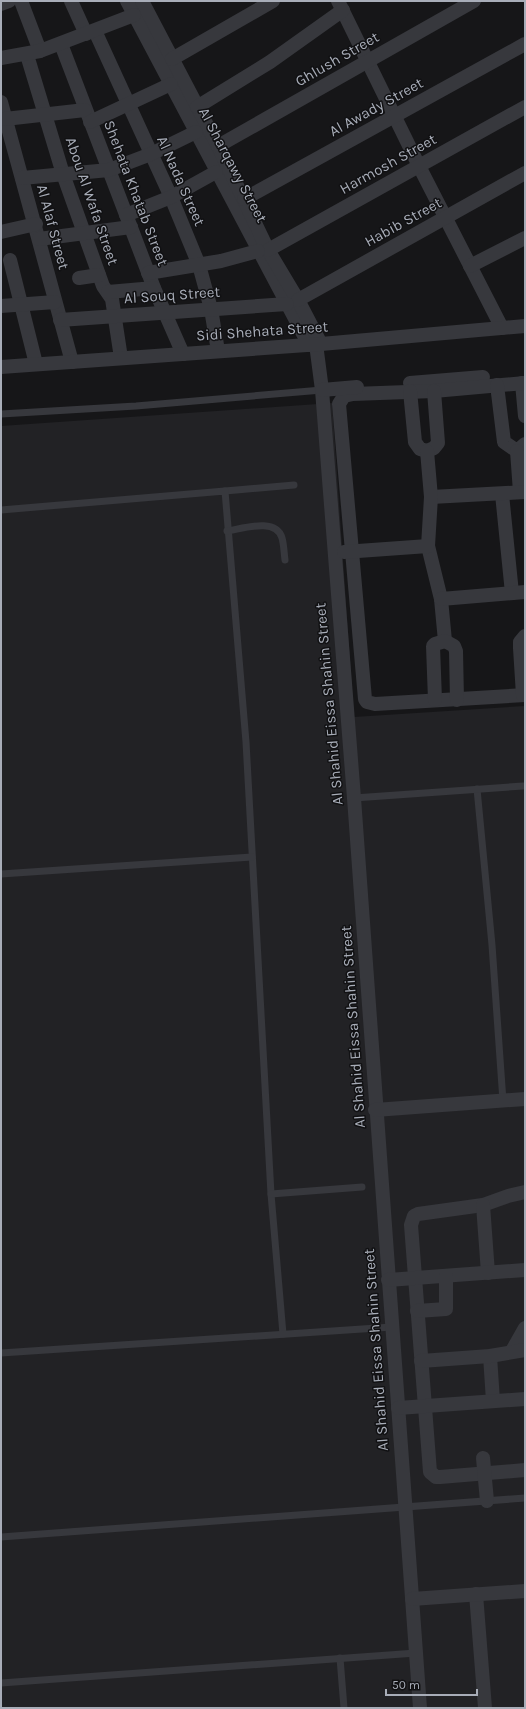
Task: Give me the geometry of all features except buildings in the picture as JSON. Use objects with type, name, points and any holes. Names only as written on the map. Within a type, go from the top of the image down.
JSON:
[{"type":"street","points":[[1,4],[9,1]]},
{"type":"street","name":"Abou Al Wafa Street","points":[[21,1],[46,114],[63,174],[103,286],[112,299],[121,358]]},
{"type":"street","name":"Al Nada Street","points":[[71,1],[90,32],[128,104],[171,197],[199,265],[211,309],[218,351]]},
{"type":"street","name":"Al Sharqawy Street","points":[[127,1],[176,85],[196,132],[216,172],[293,302],[315,344]]},
{"type":"street","name":"Al Sharqawy Street","points":[[142,1],[172,60],[176,85],[197,107],[218,146],[244,199],[263,251]]},
{"type":"street","points":[[172,60],[273,1]]},
{"type":"street","name":"Ghlush Street","points":[[218,146],[474,1]]},
{"type":"street","points":[[197,107],[270,62],[340,3],[419,166],[502,328]]},
{"type":"street","points":[[1,58],[33,53],[134,15]]},
{"type":"street","name":"Shehata Khatab Street","points":[[60,44],[148,273],[183,354]]},
{"type":"street","name":"Al Awady Street","points":[[244,199],[525,44]]},
{"type":"street","points":[[5,119],[46,114],[87,116],[128,104],[176,85]]},
{"type":"street","name":"Al Alaf Street","points":[[1,102],[36,224],[55,302],[72,362]]},
{"type":"street","name":"Harmosh Street","points":[[148,273],[199,265],[263,251],[525,107]]},
{"type":"street","points":[[22,178],[109,170],[151,154],[196,132]]},
{"type":"street","points":[[39,239],[84,233],[128,221],[216,172]]},
{"type":"street","name":"Habib Street","points":[[293,302],[525,173]]},
{"type":"street","points":[[1,232],[36,224]]},
{"type":"street","points":[[470,266],[525,238]]},
{"type":"street","points":[[10,260],[23,304],[36,364]]},
{"type":"street","points":[[79,278],[99,275]]},
{"type":"street","points":[[108,292],[154,288]]},
{"type":"street","points":[[1,306],[55,302]]},
{"type":"street","name":"Al Souq Street","points":[[60,320],[293,302]]},
{"type":"street","name":"Sidi Shehata Street","points":[[1,367],[315,344],[525,326]]},
{"type":"street","name":"Al Shahid Eissa Shahin Street","points":[[315,344],[322,390],[354,798],[375,1110],[420,1708]]},
{"type":"street","points":[[322,390],[524,380]]},
{"type":"street","points":[[524,380],[497,385],[457,384],[434,391],[353,394],[340,399],[339,404],[365,699],[367,702],[375,704],[524,695],[520,642],[525,636]]},
{"type":"street","points":[[524,380],[525,416]]},
{"type":"street","points":[[432,497],[523,492],[521,447],[508,446],[502,437],[497,385]]},
{"type":"street","points":[[410,391],[415,442],[420,449],[427,451],[434,448],[438,443],[434,391]]},
{"type":"street","points":[[427,451],[432,497],[428,546],[441,599],[445,641]]},
{"type":"street","points":[[441,599],[519,593],[502,494]]},
{"type":"street","points":[[334,553],[428,546]]},
{"type":"street","points":[[435,700],[433,646],[445,641],[454,646],[456,651],[457,700]]},
{"type":"street","points":[[375,1110],[525,1099]]},
{"type":"street","points":[[525,1192],[508,1196],[483,1205],[422,1213],[414,1216],[411,1225],[430,1472],[436,1477],[525,1470]]},
{"type":"street","points":[[483,1205],[488,1273]]},
{"type":"street","points":[[388,1280],[525,1270]]},
{"type":"street","points":[[417,1311],[446,1309],[446,1276]]},
{"type":"street","points":[[421,1361],[490,1356],[518,1351],[525,1328]]},
{"type":"street","points":[[490,1356],[493,1401]]},
{"type":"street","points":[[398,1408],[525,1399]]},
{"type":"street","points":[[483,1458],[487,1501]]},
{"type":"street","points":[[412,1599],[525,1591]]},
{"type":"street","points":[[476,1594],[485,1708]]},
{"type":"lane","points":[[1,414],[136,406],[322,390]]},
{"type":"lane","points":[[1,510],[294,485]]},
{"type":"lane","points":[[225,492],[227,531],[246,742],[271,1194],[283,1334]]},
{"type":"lane","points":[[227,531],[265,526],[273,527],[282,537],[285,560]]},
{"type":"lane","points":[[354,798],[523,786]]},
{"type":"lane","points":[[477,789],[492,945],[503,1101]]},
{"type":"lane","points":[[1,874],[252,857]]},
{"type":"lane","points":[[271,1194],[362,1187]]},
{"type":"lane","points":[[1,1353],[392,1327]]},
{"type":"lane","points":[[1,1537],[525,1498]]},
{"type":"lane","points":[[1,1683],[416,1653]]},
{"type":"lane","points":[[340,1658],[344,1708]]},
{"type":"shaded area","points":[[332,403],[354,717],[525,706],[525,1708],[1,1708],[1,426]]}]
